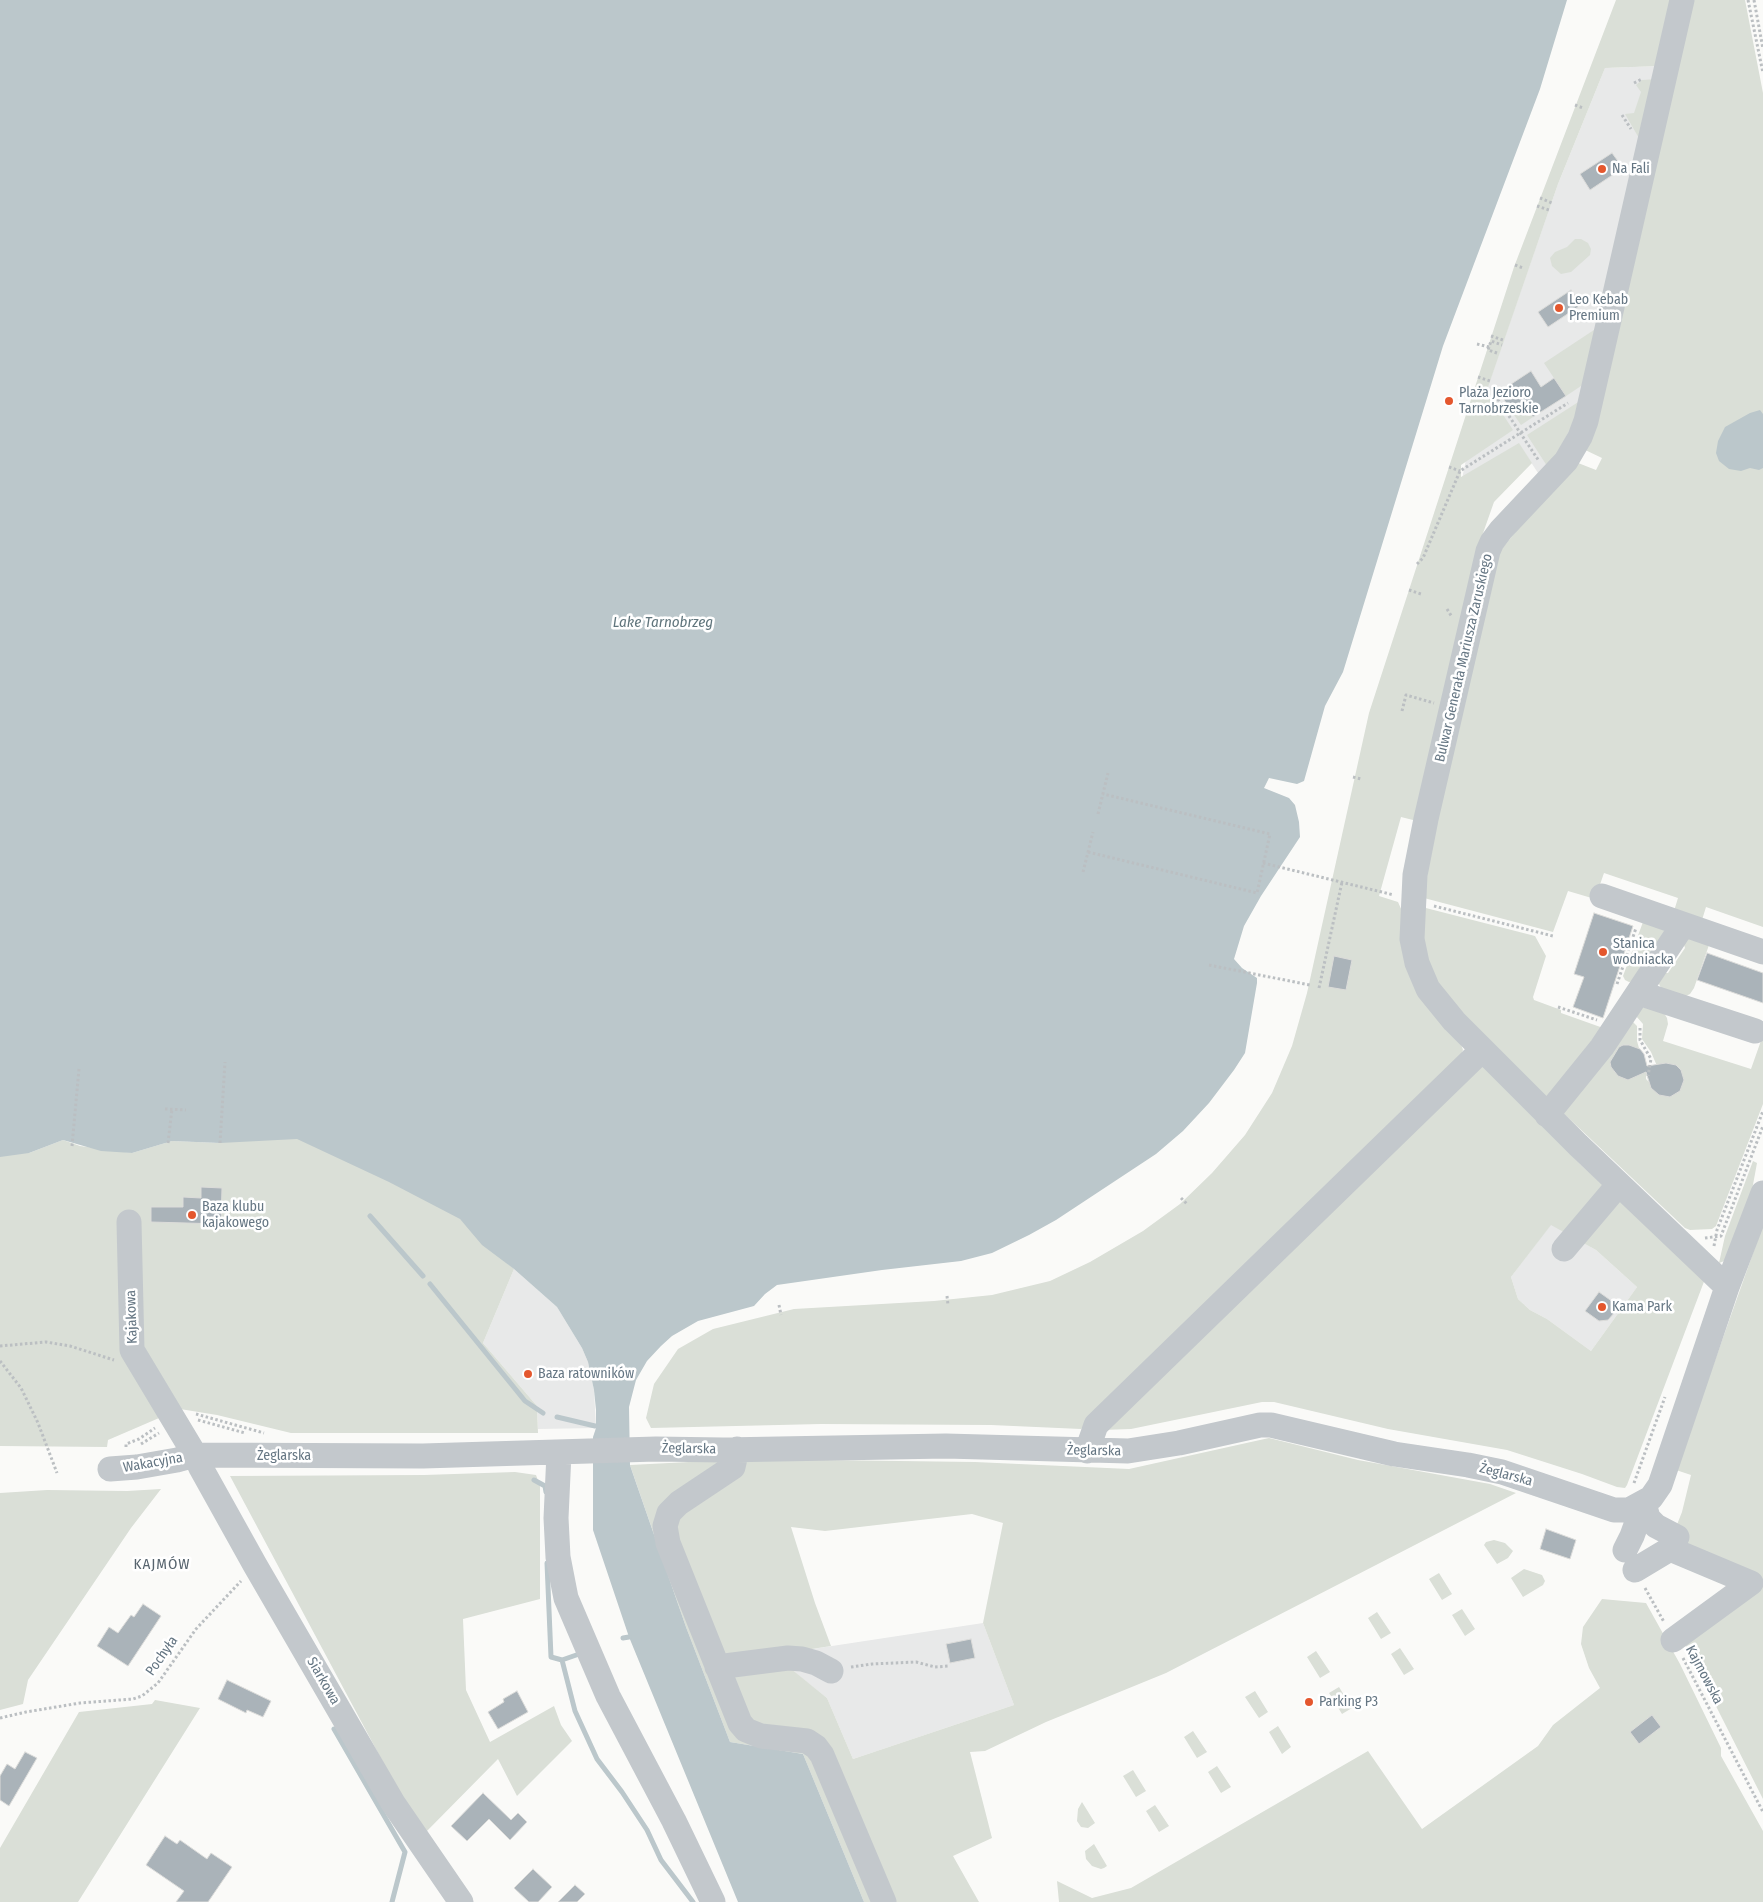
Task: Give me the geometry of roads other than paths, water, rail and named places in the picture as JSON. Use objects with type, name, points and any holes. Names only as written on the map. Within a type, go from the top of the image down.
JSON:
[{"type":"street","name":"Bulwar Generała Mariusza Zaruskiego","points":[[1682,0],[1586,421],[1580,438],[1566,460],[1492,542],[1486,560],[1451,708],[1415,875],[1412,939],[1417,963],[1428,988],[1440,1005],[1547,1115],[1727,1287]]},
{"type":"street","points":[[1602,896],[1763,952]]},
{"type":"street","points":[[1547,1115],[1628,1026],[1627,992],[1683,925]]},
{"type":"street","points":[[1627,992],[1755,1031]]},
{"type":"street","points":[[1087,1451],[1096,1425],[1482,1050]]},
{"type":"street","points":[[1564,1249],[1619,1184]]},
{"type":"street","points":[[1637,1496],[1650,1498],[1660,1485],[1727,1287],[1763,1193]]},
{"type":"street","name":"Kajakowa","points":[[129,1222],[132,1342],[135,1354],[195,1455]]},
{"type":"street","name":"Żeglarska","points":[[195,1455],[423,1456],[651,1449],[946,1446],[1128,1451],[1161,1447],[1260,1425],[1271,1425],[1394,1454],[1502,1472],[1614,1510],[1629,1510],[1637,1496]]},
{"type":"street","points":[[737,1448],[733,1467],[679,1503],[669,1513],[664,1526],[668,1544],[737,1716],[746,1730],[761,1736],[807,1741],[816,1747],[822,1755],[884,1902]]},
{"type":"street","points":[[568,1453],[556,1518],[558,1557],[566,1598],[608,1696],[674,1821],[713,1902]]},
{"type":"street","name":"Wakacyjna","points":[[118,1461],[137,1467],[195,1455]]},
{"type":"street","name":"Siarkowa","points":[[195,1455],[255,1565],[393,1803],[461,1902]]},
{"type":"street","points":[[1637,1496],[1648,1518],[1656,1526],[1677,1538]]},
{"type":"street","points":[[1637,1496],[1630,1560],[1670,1549],[1751,1583],[1674,1640]]},
{"type":"street","points":[[717,1666],[788,1658],[816,1663],[831,1671]]},
{"type":"water","name":"Lake Tarnobrzeg","points":[[0,0],[1567,0],[1540,89],[1443,346],[1343,672],[1325,706],[1304,781],[1297,784],[1269,778],[1264,788],[1289,798],[1295,805],[1300,837],[1261,896],[1244,926],[1234,959],[1242,968],[1257,978],[1257,983],[1245,1053],[1234,1070],[1209,1103],[1183,1131],[1156,1154],[1056,1220],[1029,1235],[992,1253],[961,1261],[777,1285],[754,1306],[698,1321],[672,1336],[647,1361],[636,1380],[629,1407],[630,1465],[686,1627],[730,1742],[803,1754],[864,1902],[738,1902],[629,1637],[593,1530],[593,1437],[596,1428],[596,1410],[588,1362],[582,1348],[557,1307],[514,1269],[482,1245],[460,1219],[389,1182],[297,1139],[220,1143],[172,1141],[132,1153],[101,1151],[63,1140],[29,1153],[0,1157]]},
{"type":"water","points":[[1760,410],[1763,414],[1763,468],[1759,470],[1750,468],[1741,471],[1729,469],[1719,461],[1716,453],[1718,441],[1725,427],[1750,413]]},
{"type":"waterway","points":[[370,1216],[423,1276]]},
{"type":"waterway","points":[[430,1284],[525,1401],[543,1413]]},
{"type":"waterway","points":[[557,1417],[595,1426]]},
{"type":"waterway","points":[[534,1480],[545,1486],[546,1492]]},
{"type":"waterway","points":[[547,1563],[551,1657],[562,1660],[582,1653]]},
{"type":"waterway","points":[[623,1638],[629,1637]]},
{"type":"waterway","points":[[562,1660],[575,1711],[597,1759],[647,1830],[661,1860],[693,1902]]},
{"type":"waterway","points":[[334,1729],[405,1852],[392,1902]]},
{"type":"place","name":"Na Fali","points":[[1602,169]]},
{"type":"place","name":"Leo Kebab Premium","points":[[1559,308]]},
{"type":"place","name":"Plaża Jezioro Tarnobrzeskie","points":[[1449,401]]},
{"type":"place","name":"Stanica wodniacka","points":[[1603,952]]},
{"type":"place","name":"Baza klubu kajakowego","points":[[192,1215]]},
{"type":"place","name":"Kama Park","points":[[1602,1307]]},
{"type":"place","name":"Baza ratowników","points":[[528,1374]]},
{"type":"place","name":"Parking P3","points":[[1309,1702]]},
{"type":"district","name":"KAJMÓW","points":[[162,1565]]}]
